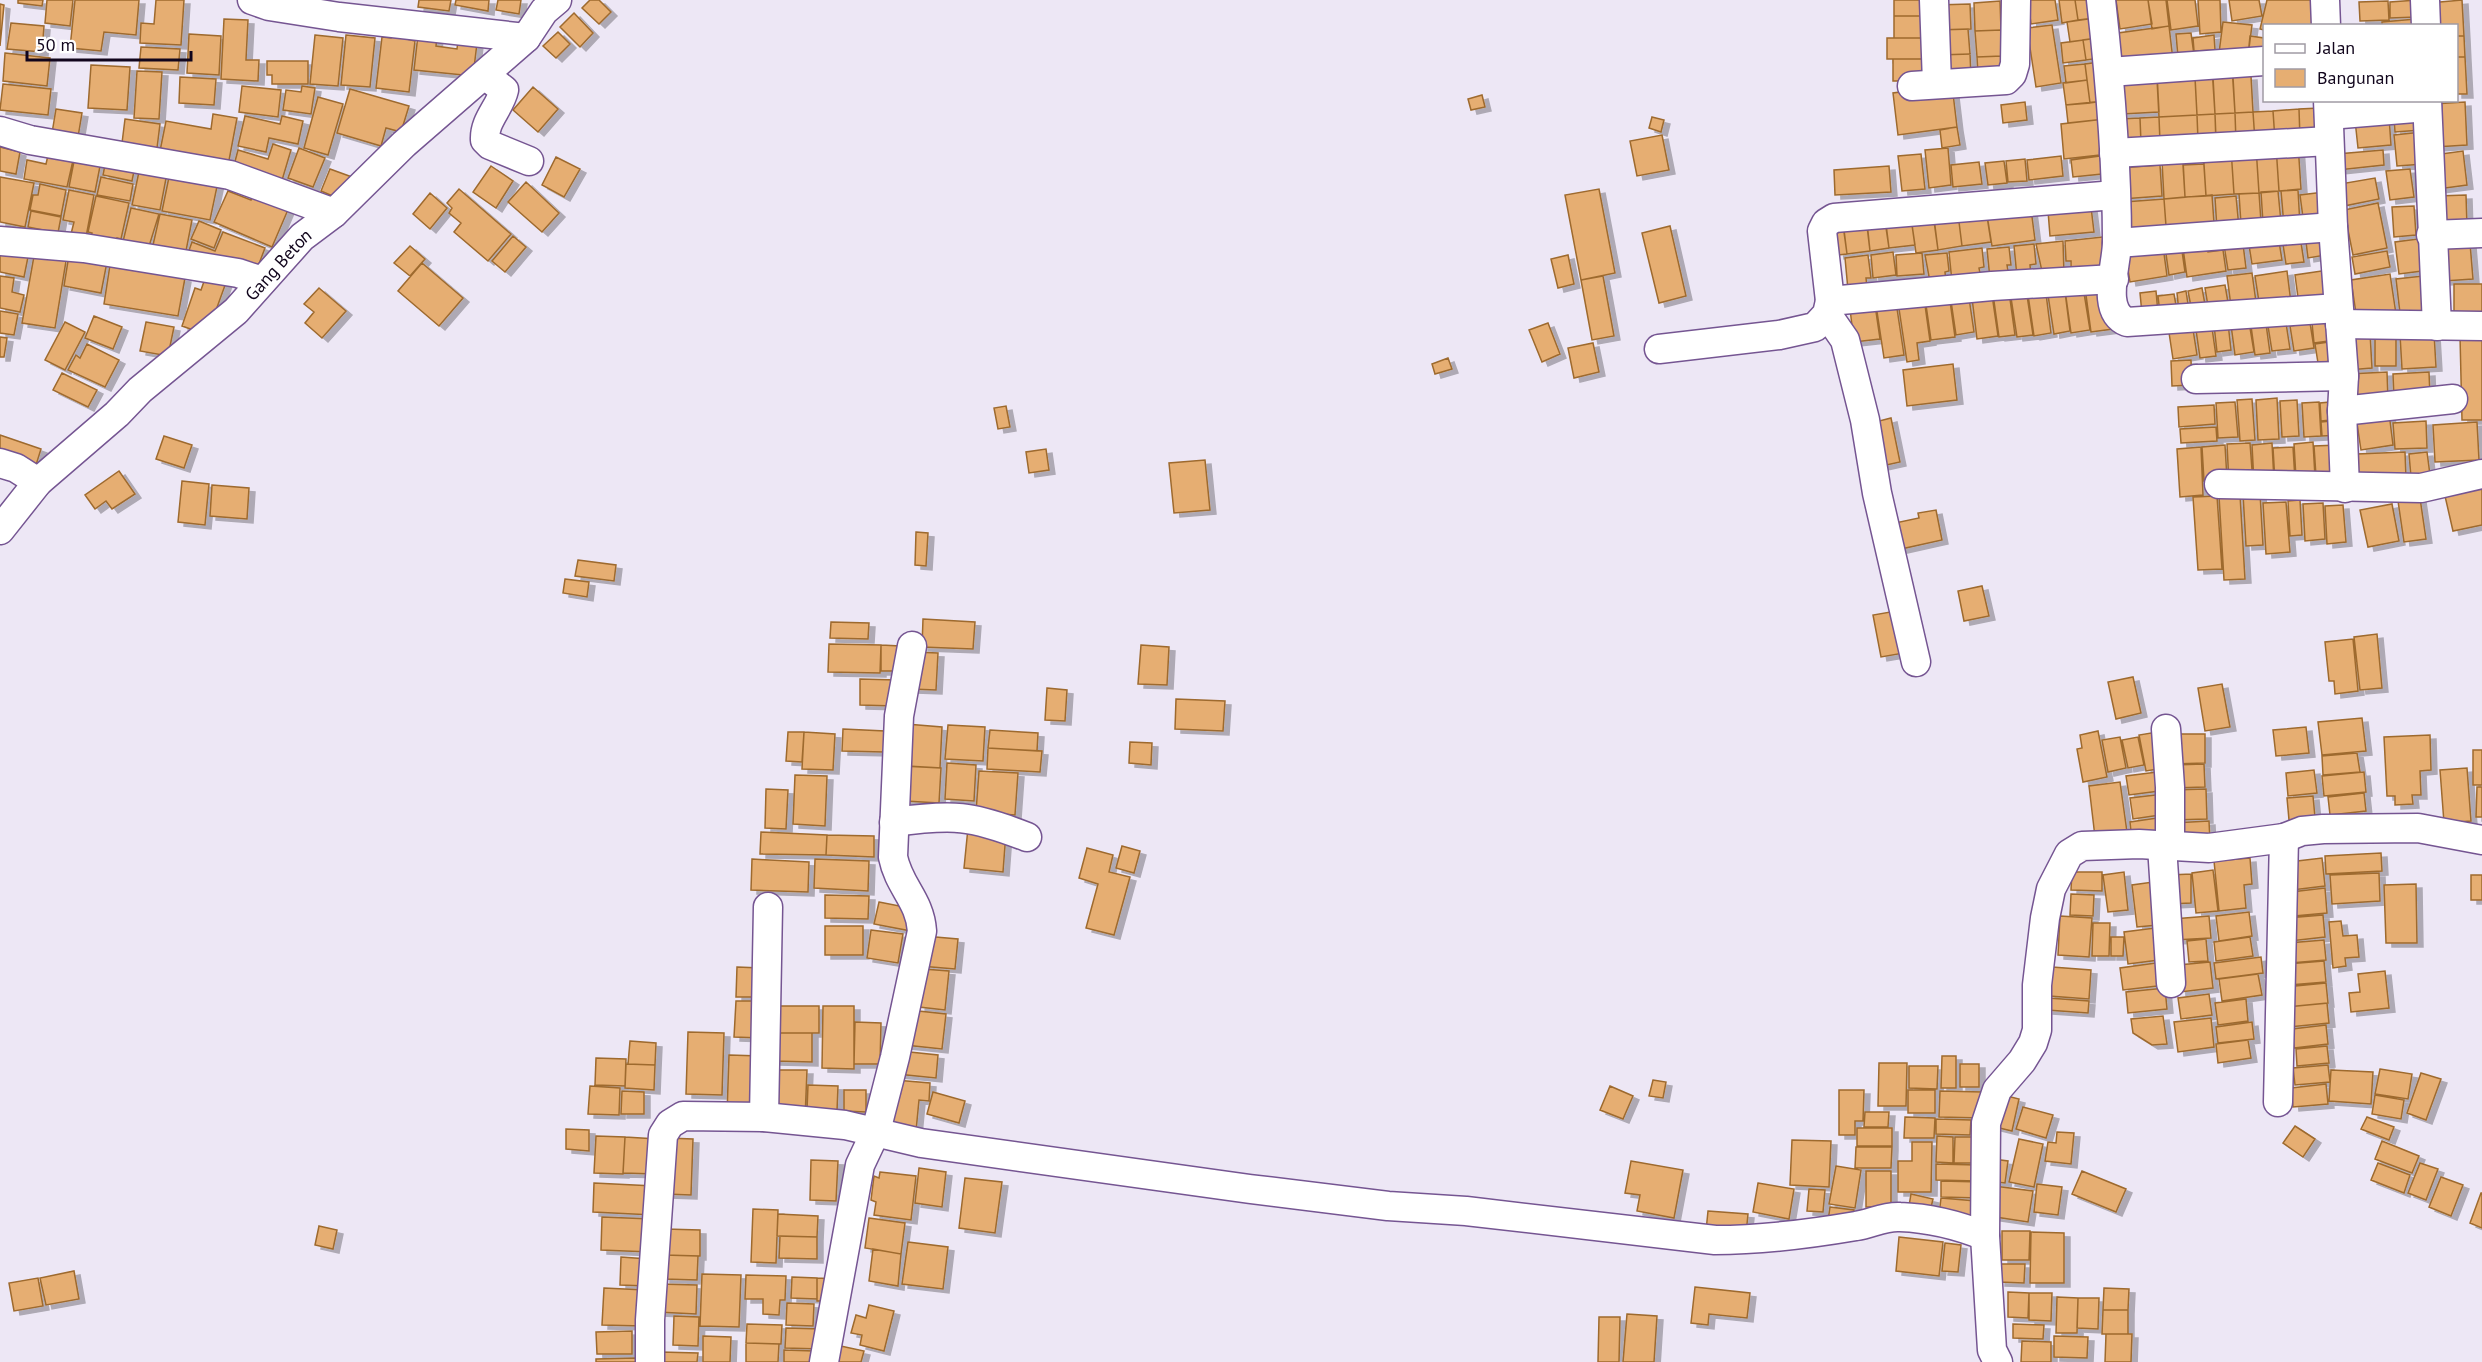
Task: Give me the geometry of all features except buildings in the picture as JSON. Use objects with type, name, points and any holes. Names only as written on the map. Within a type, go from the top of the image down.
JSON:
[{"type":"street","points":[[1934,0],[1924,84],[2006,80],[2012,74],[2015,64],[2016,0]]},
{"type":"street","points":[[2102,0],[2114,153],[2117,243],[2113,309],[2120,319],[2127,322],[2339,316],[2437,326],[2482,326]]},
{"type":"street","points":[[2325,0],[2326,24]]},
{"type":"street","points":[[2426,0],[2426,24]]},
{"type":"street","points":[[264,2],[339,17],[526,38]]},
{"type":"street","name":"Gang Beton","points":[[0,530],[38,482],[117,414],[140,390],[236,311],[302,237],[334,213],[404,144],[494,82],[549,4]]},
{"type":"street","points":[[2109,72],[2263,60]]},
{"type":"street","points":[[494,82],[502,98],[486,123],[484,140],[490,145],[529,160]]},
{"type":"street","points":[[2114,153],[2427,104],[2431,235],[2437,326]]},
{"type":"street","points":[[2329,119],[2333,227],[2344,376],[2342,411],[2345,488]]},
{"type":"street","points":[[0,131],[30,140],[230,175],[334,213]]},
{"type":"street","points":[[1916,662],[1877,493],[1865,420],[1845,340],[1829,307],[1822,231],[1826,224],[1834,218],[2115,195]]},
{"type":"street","points":[[2117,243],[2333,227]]},
{"type":"street","points":[[2431,235],[2482,233]]},
{"type":"street","points":[[0,241],[84,248],[238,273],[262,281]]},
{"type":"street","points":[[1659,349],[1779,335],[1815,327],[1829,307],[1992,286],[2115,279]]},
{"type":"street","points":[[2196,379],[2344,376]]},
{"type":"street","points":[[2342,411],[2453,399]]},
{"type":"street","points":[[0,463],[16,468],[38,482]]},
{"type":"street","points":[[2219,484],[2421,488],[2482,474]]},
{"type":"street","points":[[824,1362],[860,1165],[876,1131],[895,1057],[922,931],[921,914],[897,874],[893,857],[899,716],[912,646]]},
{"type":"street","points":[[2166,729],[2170,787],[2166,847],[2171,983]]},
{"type":"street","points":[[894,822],[949,816],[986,822],[1027,837]]},
{"type":"street","points":[[1998,1362],[1992,1350],[1985,1236],[1986,1123],[1997,1090],[2022,1061],[2037,1030],[2037,985],[2045,918],[2051,889],[2069,854],[2082,846],[2139,844],[2209,848],[2284,838],[2302,831],[2356,827],[2441,831],[2482,840]]},
{"type":"street","points":[[2278,1102],[2284,838]]},
{"type":"street","points":[[764,1117],[768,907]]},
{"type":"street","points":[[650,1362],[663,1135],[670,1124],[682,1116],[764,1117],[876,1131],[921,1143],[1262,1191],[1388,1206],[1466,1210],[1715,1240],[1762,1238],[1859,1226],[1879,1219],[1900,1216],[1965,1228],[1985,1236]]}]
